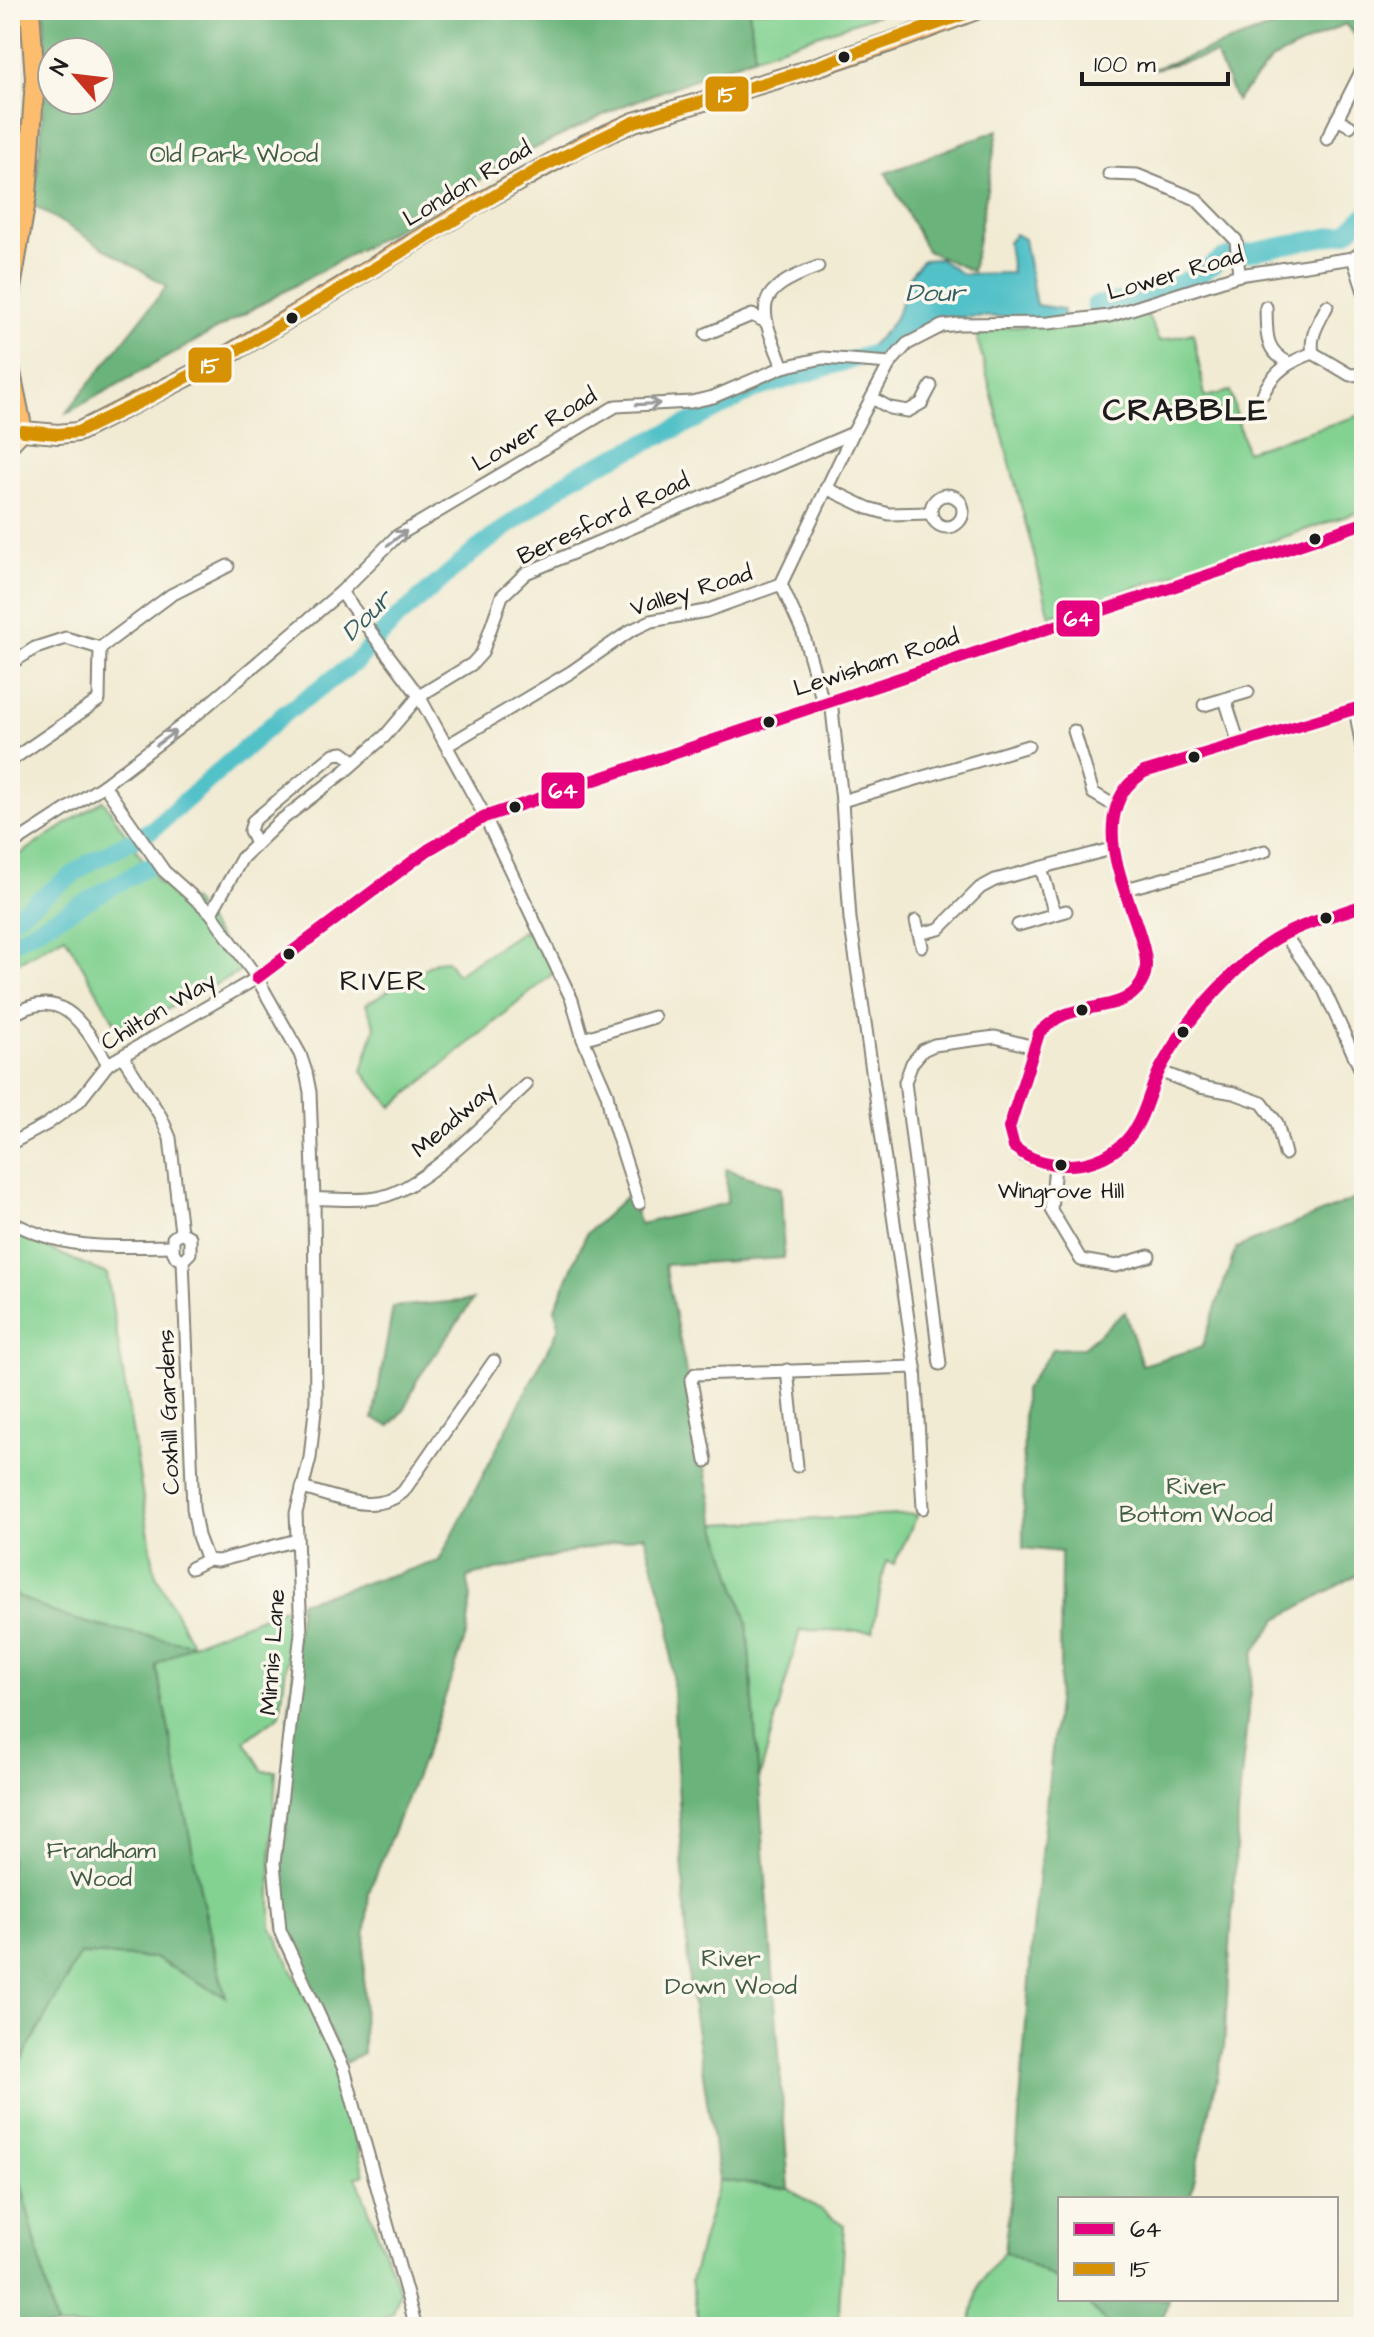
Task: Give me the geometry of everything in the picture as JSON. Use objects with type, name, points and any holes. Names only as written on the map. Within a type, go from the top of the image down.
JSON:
[{"type":"main road","points":[[10,294],[27,195],[35,79],[30,10]]},
{"type":"main road","name":"London Road","points":[[17,438],[78,432],[148,398],[245,346],[544,166],[634,122],[801,72],[976,10]]},
{"type":"main road","points":[[10,368],[17,438]]},
{"type":"street","points":[[1327,139],[1364,66]]},
{"type":"street","points":[[1337,119],[1350,126]]},
{"type":"street","points":[[1109,174],[1137,175],[1196,199],[1236,240],[1238,268]]},
{"type":"street","name":"Lower Road","points":[[10,846],[104,785],[197,714],[341,592],[397,536],[616,406],[702,400],[783,367],[823,358],[890,363],[907,344],[942,326],[1048,323],[1109,316],[1238,268],[1353,258],[1364,250]]},
{"type":"street","points":[[1353,258],[1364,292]]},
{"type":"street","points":[[783,367],[764,321],[766,302],[774,288],[818,267]]},
{"type":"street","points":[[1327,306],[1316,325],[1311,345],[1313,353],[1350,375],[1364,374]]},
{"type":"street","points":[[1266,307],[1268,343],[1273,352],[1289,363]]},
{"type":"street","points":[[706,334],[752,315],[764,321]]},
{"type":"street","points":[[1263,394],[1274,376],[1289,363],[1313,353]]},
{"type":"street","name":"Valley Road","points":[[448,745],[571,672],[630,631],[651,621],[706,611],[781,584],[890,363]]},
{"type":"street","points":[[872,398],[890,408],[908,411],[922,403],[931,386]]},
{"type":"street","name":"Beresford Road","points":[[256,844],[385,736],[419,696],[472,664],[482,653],[502,596],[526,573],[853,433]]},
{"type":"street","points":[[826,488],[868,508],[889,514],[931,513]]},
{"type":"street","name":"Lewisham Road","points":[[257,978],[428,850],[484,817],[1364,523]]},
{"type":"street","points":[[100,648],[171,595],[228,566]]},
{"type":"street","points":[[781,584],[803,633],[827,701],[842,801],[850,919],[915,1367],[923,1508]]},
{"type":"street","points":[[341,592],[419,696],[448,745],[554,959],[607,1094],[639,1203]]},
{"type":"street","points":[[10,664],[35,648],[66,638],[100,648]]},
{"type":"street","points":[[10,761],[99,700],[100,648]]},
{"type":"street","points":[[1204,705],[1248,692]]},
{"type":"street","points":[[1225,699],[1239,744]]},
{"type":"street","points":[[1364,759],[1359,707],[1144,772],[1132,779],[1115,806],[1111,833],[1146,955],[1144,979],[1122,1001],[1053,1017],[1039,1033],[1009,1128],[1014,1147],[1030,1159],[1055,1165],[1079,1164],[1120,1149],[1131,1135],[1159,1071],[1179,1038],[1225,982],[1257,952],[1284,934],[1364,905]]},
{"type":"street","points":[[1074,731],[1093,793],[1115,806]]},
{"type":"street","points":[[842,801],[1028,746]]},
{"type":"street","points":[[211,913],[242,858],[256,844],[250,831],[253,821],[334,754],[343,753],[354,761]]},
{"type":"street","name":"Minnis Lane","points":[[104,785],[164,871],[211,913],[257,978],[300,1054],[306,1072],[310,1092],[314,1199],[316,1401],[310,1458],[296,1513],[301,1633],[274,1863],[280,1930],[344,2069],[416,2327]]},
{"type":"street","points":[[916,921],[920,940],[939,929],[980,888],[995,880],[1115,848]]},
{"type":"street","points":[[1126,889],[1265,851]]},
{"type":"street","points":[[1018,925],[1060,912],[1041,868]]},
{"type":"street","points":[[1284,934],[1324,990],[1364,1077]]},
{"type":"street","name":"Chilton Way","points":[[10,1144],[47,1124],[79,1101],[108,1064],[257,978]]},
{"type":"street","points":[[10,1017],[31,1006],[47,1005],[65,1009],[85,1027],[108,1064]]},
{"type":"street","points":[[583,1039],[654,1017]]},
{"type":"street","points":[[940,1364],[905,1082],[912,1063],[923,1050],[934,1045],[995,1037],[1034,1047]]},
{"type":"street","name":"Coxhill Gardens","points":[[123,1057],[161,1117],[170,1138],[181,1232],[190,1237],[190,1253],[183,1260],[193,1508],[198,1536],[207,1560]]},
{"type":"street","points":[[1159,1071],[1200,1087],[1234,1093],[1262,1103],[1277,1123],[1285,1154]]},
{"type":"street","name":"Meadway","points":[[314,1199],[377,1198],[392,1193],[439,1165],[526,1085]]},
{"type":"street","points":[[1055,1165],[1051,1210],[1081,1260],[1116,1266],[1149,1256]]},
{"type":"street","points":[[10,1221],[52,1239],[96,1248],[172,1246]]},
{"type":"street","points":[[181,1232],[173,1238],[172,1246],[176,1257],[183,1260]]},
{"type":"street","points":[[302,1488],[368,1504],[386,1502],[396,1497],[403,1492],[487,1366]]},
{"type":"street","points":[[706,1461],[691,1381],[695,1374],[915,1367]]},
{"type":"street","points":[[787,1370],[797,1466]]},
{"type":"street","points":[[191,1568],[207,1560],[218,1561],[297,1540]]},
{"type":"green space","name":"Old Park Wood","points":[[44,10],[749,10],[755,56],[620,107],[515,158],[448,200],[65,414],[167,286],[33,205],[42,116],[116,116],[116,36],[45,36]]},
{"type":"green space","points":[[749,10],[892,10],[755,56]]},
{"type":"green space","points":[[1321,10],[1364,10],[1364,45],[1345,24],[1271,60],[1236,101],[1216,54],[1150,70]]},
{"type":"green space","points":[[998,130],[972,271],[927,251],[886,173]]},
{"type":"green space","points":[[1146,311],[1159,341],[1193,333],[1205,397],[1230,391],[1246,451],[1364,414],[1364,510],[1050,616],[975,330],[1083,324]]},
{"type":"green space","points":[[103,800],[158,882],[193,902],[242,971],[121,1033],[65,936],[10,967],[10,861]]},
{"type":"green space","points":[[533,927],[556,971],[392,1107],[362,1071],[375,1027],[366,1004],[437,961],[447,960],[457,974]]},
{"type":"green space","name":"River Down Wood","points":[[726,1169],[781,1188],[784,1258],[665,1265],[716,1524],[747,1622],[789,2189],[719,2180],[689,1982],[669,1620],[644,1535],[467,1577],[471,1597],[467,1633],[428,1746],[369,1892],[364,1955],[363,2054],[346,2063],[280,1930],[274,1863],[300,1602],[439,1561],[559,1327],[555,1308],[586,1234],[629,1194],[640,1224],[727,1203]]},
{"type":"green space","name":"River Bottom Wood","points":[[1364,1195],[1364,1571],[1278,1619],[1254,1652],[1239,1800],[1224,2048],[1190,2197],[1058,2197],[1058,2280],[1004,2251],[1017,2145],[1032,1940],[1060,1673],[1061,1552],[1023,1548],[1024,1390],[1053,1349],[1082,1348],[1125,1312],[1142,1365],[1202,1347],[1236,1248]]},
{"type":"green space","points":[[10,1232],[107,1274],[155,1573],[192,1644],[294,1604],[280,1715],[245,1741],[263,1771],[276,1771],[271,1926],[337,2064],[364,2175],[356,2176],[400,2292],[393,2313],[362,2327],[56,2327],[15,2158],[10,2128],[10,2081],[80,1954],[154,1958],[225,1996],[196,1872],[156,1665],[191,1644],[75,1620],[31,1603],[10,1591]]},
{"type":"green space","points":[[473,1300],[417,1380],[405,1409],[390,1426],[373,1419],[393,1307]]},
{"type":"green space","points":[[918,1514],[894,1564],[886,1561],[873,1631],[800,1630],[759,1780],[747,1622],[716,1524]]},
{"type":"green space","name":"Frandham Wood","points":[[10,1591],[31,1603],[75,1620],[192,1644],[156,1665],[211,1944],[226,1997],[154,1958],[80,1954],[10,2081]]},
{"type":"green space","points":[[10,2128],[15,2158],[56,2327],[10,2327]]},
{"type":"green space","points":[[719,2180],[789,2189],[844,2225],[838,2327],[700,2327],[691,2281]]},
{"type":"green space","points":[[1004,2251],[1058,2280],[1058,2301],[1085,2301],[1110,2327],[969,2327],[980,2283]]},
{"type":"green space","points":[[1085,2301],[1168,2301],[1161,2327],[1110,2327]]},
{"type":"water","name":"Dour","points":[[1015,234],[1024,239],[1036,305],[1063,309],[1063,316],[1051,320],[1009,317],[950,319],[889,350],[871,354],[867,349],[891,323],[907,283],[923,260],[939,259],[962,274],[1012,273],[1008,242]]},
{"type":"waterway","name":"Dour","points":[[1095,305],[1144,297],[1201,274],[1222,258],[1346,233],[1364,216]]},
{"type":"waterway","name":"Dour","points":[[10,920],[89,863],[153,829],[284,714],[357,661],[394,621],[476,550],[576,475],[756,389],[871,354]]},
{"type":"waterway","name":"Dour","points":[[10,944],[151,865]]},
{"type":"transit line","name":"15","points":[[23,431],[78,432],[148,398],[245,346],[544,166],[634,122],[801,72],[976,10]]},
{"type":"transit line","name":"64","points":[[257,978],[428,850],[484,817],[1364,523]]},
{"type":"transit line","name":"64","points":[[1014,1147],[1009,1128],[1039,1033],[1064,1015],[1126,998],[1144,979],[1145,952],[1113,845],[1117,806],[1128,786],[1144,772],[1364,706]]},
{"type":"transit line","name":"64","points":[[1014,1147],[1027,1156],[1058,1165],[1090,1162],[1119,1148],[1135,1129],[1160,1069],[1179,1038],[1232,974],[1283,935],[1364,905]]},
{"type":"place","name":"Wingrove Hill","points":[[1061,1165]]},
{"type":"district","name":"CRABBLE","points":[[1186,409]]},
{"type":"district","name":"RIVER","points":[[384,980]]}]
